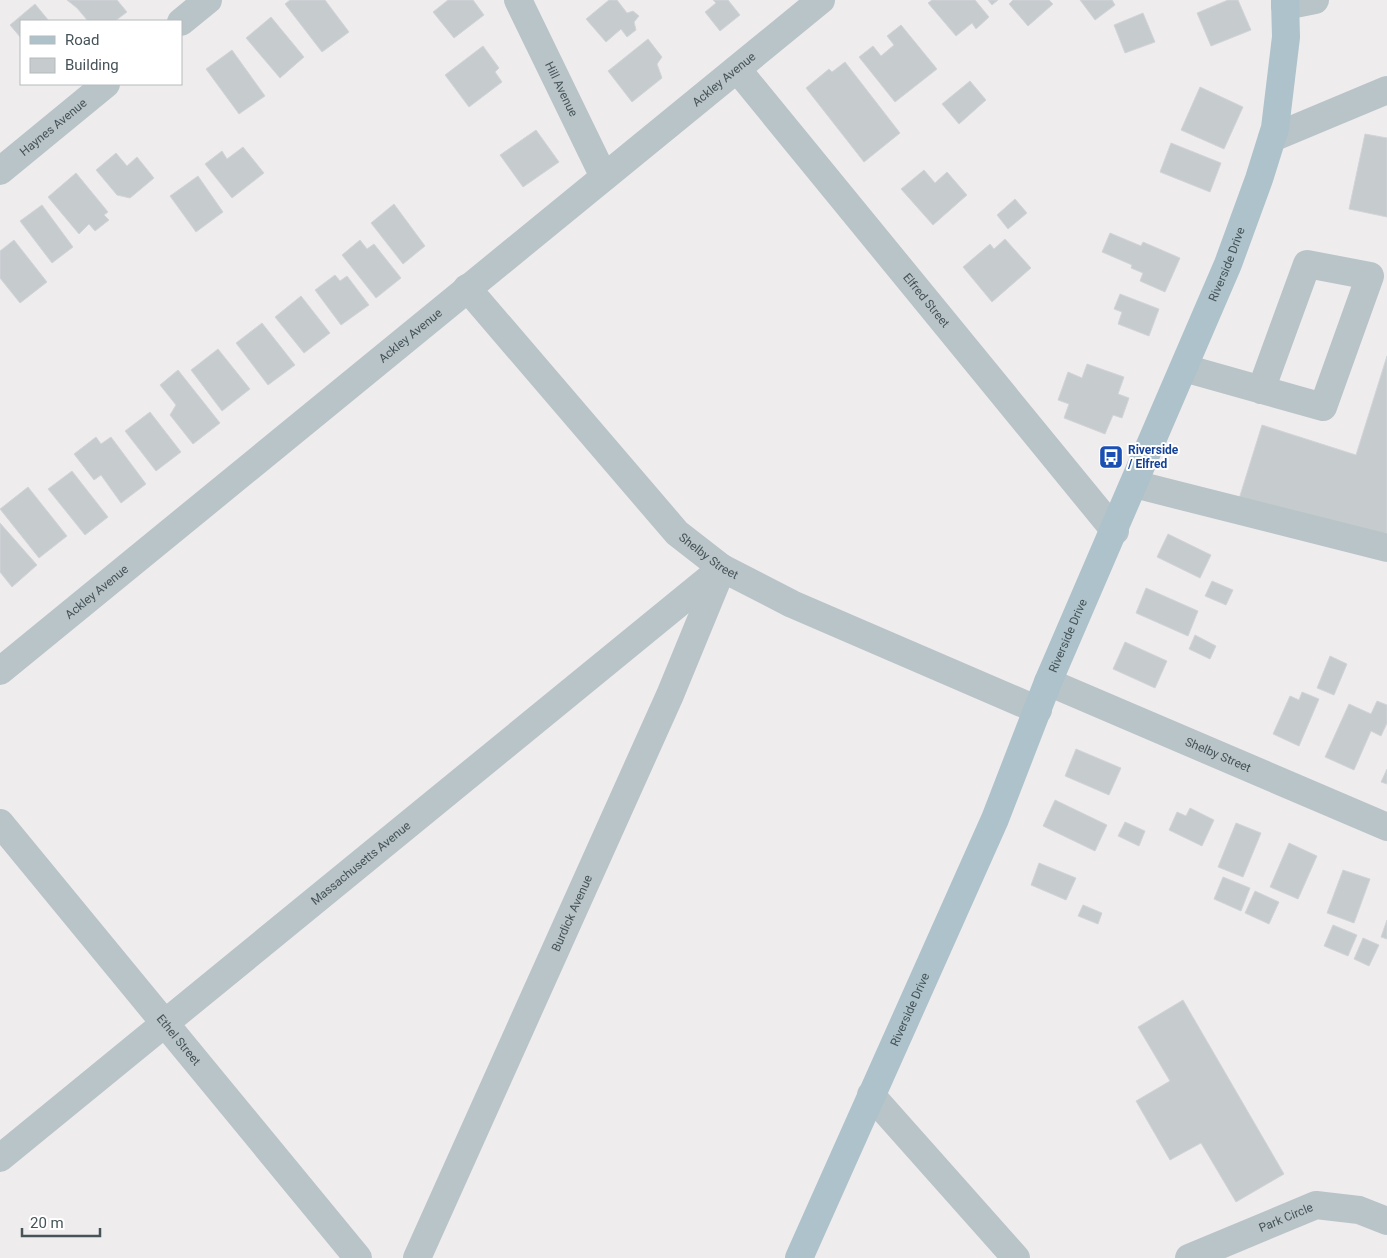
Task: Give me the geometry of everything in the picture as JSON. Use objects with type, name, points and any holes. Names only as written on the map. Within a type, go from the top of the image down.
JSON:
[{"type":"main road","name":"Riverside Drive","points":[[799,1258],[995,819],[1048,682],[1115,531],[1228,264],[1259,179],[1275,128],[1286,37],[1285,3]]},
{"type":"street","points":[[182,21],[208,0]]},
{"type":"street","name":"Hill Avenue","points":[[518,0],[604,178]]},
{"type":"street","name":"Ackley Avenue","points":[[0,671],[821,0]]},
{"type":"street","points":[[1285,3],[1315,0]]},
{"type":"street","name":"Elfred Street","points":[[737,69],[1115,531]]},
{"type":"street","name":"Haynes Avenue","points":[[0,170],[105,85]]},
{"type":"street","points":[[1272,138],[1387,90]]},
{"type":"street","points":[[1184,368],[1261,390],[1323,407],[1378,279],[1307,264],[1261,390]]},
{"type":"street","name":"Shelby Street","points":[[467,288],[677,533],[722,568],[792,604],[1038,710]]},
{"type":"street","points":[[1134,484],[1387,548]]},
{"type":"street","name":"Massachusetts Avenue","points":[[0,1158],[722,568]]},
{"type":"street","name":"Burdick Avenue","points":[[417,1258],[670,696],[722,568]]},
{"type":"street","name":"Shelby Street","points":[[1048,682],[1387,827]]},
{"type":"street","name":"Ethel Street","points":[[0,823],[358,1258]]},
{"type":"street","points":[[871,1095],[1016,1258]]},
{"type":"street","name":"Park Circle","points":[[1188,1258],[1316,1205],[1359,1210],[1387,1221]]},
{"type":"building","points":[[67,0],[117,0],[127,12],[116,20],[87,20]]},
{"type":"building","points":[[290,0],[325,0],[349,32],[322,52],[285,4]]},
{"type":"building","points":[[448,0],[473,0],[484,15],[454,38],[433,12]]},
{"type":"building","points":[[609,0],[617,0],[627,13],[633,11],[639,16],[634,22],[636,30],[627,37],[621,29],[606,42],[586,19]]},
{"type":"building","points":[[713,0],[728,0],[740,15],[720,31],[705,12],[716,3]]},
{"type":"building","points":[[932,0],[975,0],[989,17],[976,29],[972,23],[956,36],[928,3]]},
{"type":"building","points":[[988,0],[998,0],[992,5]]},
{"type":"building","points":[[1013,0],[1049,0],[1053,4],[1028,26],[1009,4]]},
{"type":"building","points":[[1080,0],[1112,0],[1115,5],[1095,20]]},
{"type":"building","points":[[1228,0],[1238,0],[1251,30],[1211,46],[1197,13]]},
{"type":"building","points":[[35,4],[48,20],[20,20],[20,37],[10,25]]},
{"type":"building","points":[[1143,13],[1155,42],[1125,53],[1114,25]]},
{"type":"building","points":[[271,17],[304,57],[280,78],[246,38]]},
{"type":"building","points":[[901,25],[937,69],[895,102],[859,57],[873,46],[881,56],[894,45],[887,36]]},
{"type":"building","points":[[648,39],[662,57],[657,64],[662,78],[632,102],[608,71]]},
{"type":"building","points":[[483,46],[499,68],[495,72],[502,82],[469,107],[445,75]]},
{"type":"building","points":[[232,50],[265,96],[239,114],[206,69]]},
{"type":"building","points":[[845,62],[900,133],[864,162],[806,88],[829,69],[832,72]]},
{"type":"building","points":[[970,81],[986,100],[959,124],[942,104]]},
{"type":"building","points":[[1200,87],[1243,107],[1224,149],[1181,130]]},
{"type":"building","points":[[536,130],[559,162],[523,187],[500,155]]},
{"type":"building","points":[[1365,134],[1387,138],[1387,217],[1349,209]]},
{"type":"building","points":[[1171,143],[1221,163],[1210,192],[1160,172]]},
{"type":"building","points":[[243,147],[264,173],[232,198],[205,164],[222,151],[227,159]]},
{"type":"building","points":[[116,153],[127,166],[137,157],[154,178],[130,198],[117,195],[96,170]]},
{"type":"building","points":[[924,170],[935,183],[947,172],[967,195],[933,225],[901,189]]},
{"type":"building","points":[[76,173],[108,212],[104,215],[109,220],[95,231],[89,224],[79,234],[48,197]]},
{"type":"building","points":[[198,176],[223,212],[196,232],[170,196]]},
{"type":"building","points":[[1015,199],[1027,213],[1008,229],[997,215]]},
{"type":"building","points":[[394,204],[425,246],[403,264],[371,223]]},
{"type":"building","points":[[42,205],[73,247],[52,263],[20,221]]},
{"type":"building","points":[[1110,233],[1141,246],[1143,242],[1180,258],[1165,292],[1140,281],[1143,273],[1131,268],[1132,265],[1102,252]]},
{"type":"building","points":[[1005,239],[1031,268],[992,302],[963,267],[990,244],[994,249]]},
{"type":"building","points":[[14,240],[47,282],[20,303],[0,278],[0,251]]},
{"type":"building","points":[[360,240],[367,249],[374,244],[401,278],[376,298],[342,255]]},
{"type":"building","points":[[335,275],[340,281],[347,276],[369,305],[341,325],[315,290]]},
{"type":"building","points":[[1120,294],[1159,309],[1149,336],[1118,324],[1122,312],[1114,309]]},
{"type":"building","points":[[301,296],[330,333],[304,353],[275,317]]},
{"type":"building","points":[[262,323],[295,365],[268,385],[236,343]]},
{"type":"building","points":[[218,349],[250,389],[222,411],[191,370]]},
{"type":"building","points":[[1387,356],[1387,546],[1239,499],[1262,425],[1356,455]]},
{"type":"building","points":[[1087,364],[1124,377],[1118,394],[1129,398],[1122,418],[1113,415],[1105,434],[1064,418],[1069,404],[1058,400],[1068,372],[1082,378]]},
{"type":"building","points":[[178,370],[220,423],[193,444],[170,415],[176,405],[160,385]]},
{"type":"building","points":[[150,412],[181,452],[156,471],[125,431]]},
{"type":"building","points":[[96,437],[101,444],[111,437],[146,484],[121,503],[101,475],[94,480],[74,454]]},
{"type":"building","points":[[72,471],[108,517],[85,535],[48,489]]},
{"type":"building","points":[[28,487],[67,536],[39,558],[0,509]]},
{"type":"building","points":[[0,523],[37,565],[12,587],[0,572]]},
{"type":"building","points":[[1168,534],[1211,555],[1200,578],[1157,557]]},
{"type":"building","points":[[1212,581],[1233,590],[1226,605],[1205,596]]},
{"type":"building","points":[[1146,588],[1198,611],[1188,636],[1136,613]]},
{"type":"building","points":[[1195,635],[1216,646],[1210,659],[1189,649]]},
{"type":"building","points":[[1125,642],[1167,661],[1155,688],[1113,669]]},
{"type":"building","points":[[1330,656],[1347,664],[1334,695],[1317,688]]},
{"type":"building","points":[[1302,692],[1319,699],[1299,746],[1273,734],[1290,696],[1299,700]]},
{"type":"building","points":[[1377,701],[1387,705],[1387,723],[1381,736],[1371,731],[1354,770],[1325,757],[1349,704],[1371,714]]},
{"type":"building","points":[[1076,749],[1121,768],[1109,795],[1065,776]]},
{"type":"building","points":[[1387,769],[1387,784],[1381,782]]},
{"type":"building","points":[[1055,800],[1107,825],[1095,851],[1043,826]]},
{"type":"building","points":[[1190,808],[1214,820],[1202,846],[1169,830],[1177,812],[1186,816]]},
{"type":"building","points":[[1125,822],[1145,831],[1139,846],[1118,836]]},
{"type":"building","points":[[1236,823],[1261,833],[1243,877],[1218,867]]},
{"type":"building","points":[[1289,843],[1317,856],[1298,899],[1270,887]]},
{"type":"building","points":[[1039,863],[1076,878],[1066,900],[1031,885]]},
{"type":"building","points":[[1343,870],[1370,879],[1354,923],[1327,913]]},
{"type":"building","points":[[1223,877],[1250,888],[1241,911],[1214,899]]},
{"type":"building","points":[[1255,891],[1279,902],[1269,924],[1245,913]]},
{"type":"building","points":[[1083,905],[1102,913],[1098,924],[1078,916]]},
{"type":"building","points":[[1387,920],[1387,939],[1381,937]]},
{"type":"building","points":[[1333,925],[1357,935],[1348,956],[1324,946]]},
{"type":"building","points":[[1363,938],[1379,945],[1369,966],[1354,959]]},
{"type":"building","points":[[1183,1000],[1284,1174],[1236,1202],[1201,1143],[1170,1160],[1136,1101],[1170,1081],[1138,1027]]},
{"type":"place","name":"Riverside / Elfred","points":[[1111,457]]}]
